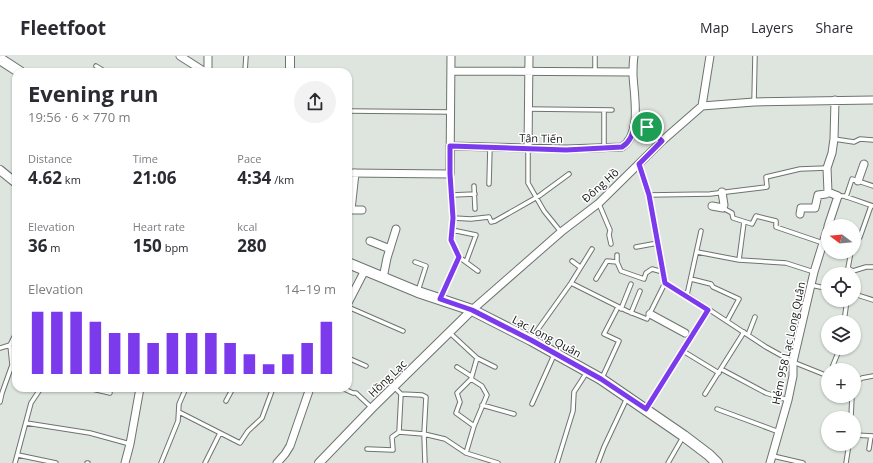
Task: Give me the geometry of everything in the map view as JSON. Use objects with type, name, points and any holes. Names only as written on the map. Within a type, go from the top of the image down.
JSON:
[{"type":"main road","points":[[0,59],[14,68]]},
{"type":"main road","name":"Lạc Long Quân","points":[[352,265],[418,292],[472,310],[531,340],[601,379],[684,436],[717,463]]},
{"type":"street","points":[[180,56],[200,68]]},
{"type":"street","points":[[207,68],[208,56]]},
{"type":"street","points":[[290,56],[290,68]]},
{"type":"street","points":[[352,173],[450,174],[451,56]]},
{"type":"street","points":[[528,148],[529,56]]},
{"type":"street","points":[[634,56],[633,72],[636,120]]},
{"type":"street","points":[[710,56],[702,106],[754,102],[873,100]]},
{"type":"street","points":[[451,71],[633,72]]},
{"type":"street","points":[[828,192],[827,168],[832,153],[834,139],[834,100]]},
{"type":"street","name":"Đông Hồ","points":[[472,310],[561,232],[599,203],[662,141],[702,106]]},
{"type":"street","name":"Tân Tiến","points":[[450,146],[566,150],[622,147],[629,142],[636,120]]},
{"type":"street","points":[[858,181],[864,164]]},
{"type":"street","points":[[0,170],[12,180]]},
{"type":"street","points":[[712,206],[723,208],[722,192]]},
{"type":"street","points":[[800,214],[801,208],[815,208],[818,195],[826,194],[828,192],[838,196]]},
{"type":"street","name":"Hẻm 958 Lạc Long Quân","points":[[830,219],[838,196]]},
{"type":"street","points":[[352,210],[362,210]]},
{"type":"street","points":[[383,278],[396,229]]},
{"type":"street","points":[[370,241],[390,249]]},
{"type":"street","name":"Hẻm 958 Lạc Long Quân","points":[[772,459],[788,400],[793,376],[793,362],[814,272],[821,249]]},
{"type":"street","points":[[352,296],[365,270]]},
{"type":"street","name":"Hồng Lạc","points":[[323,462],[372,408],[472,310]]},
{"type":"street","points":[[648,316],[685,333]]},
{"type":"street","points":[[125,463],[139,392]]},
{"type":"street","points":[[276,463],[285,454],[290,446],[309,392]]},
{"type":"lane","points":[[245,68],[246,56]]},
{"type":"lane","points":[[595,56],[595,72]]},
{"type":"lane","points":[[754,102],[755,56]]},
{"type":"lane","points":[[528,109],[612,110]]},
{"type":"lane","points":[[604,110],[604,148]]},
{"type":"lane","points":[[352,111],[450,112]]},
{"type":"lane","points":[[636,120],[647,127],[662,141]]},
{"type":"lane","points":[[604,128],[609,128]]},
{"type":"lane","points":[[834,139],[854,142],[860,139],[873,140]]},
{"type":"lane","points":[[489,184],[490,148]]},
{"type":"lane","points":[[528,148],[528,183],[544,210],[561,232]]},
{"type":"lane","points":[[571,283],[631,313],[648,316],[665,283],[649,195],[639,164]]},
{"type":"lane","points":[[649,195],[710,194],[767,187],[766,177],[800,169],[827,168]]},
{"type":"lane","points":[[450,174],[453,218],[451,240],[459,257],[478,271]]},
{"type":"lane","points":[[453,218],[471,219],[489,217],[491,222],[537,198],[569,174]]},
{"type":"lane","points":[[846,197],[852,179],[873,186]]},
{"type":"lane","points":[[474,186],[475,209]]},
{"type":"lane","points":[[452,195],[474,194]]},
{"type":"lane","points":[[838,196],[846,197],[872,206],[861,234]]},
{"type":"lane","points":[[599,203],[610,230],[608,235],[611,244]]},
{"type":"lane","points":[[723,208],[732,213],[733,218],[744,222],[752,224],[756,216],[776,221],[776,227],[821,242]]},
{"type":"lane","points":[[739,260],[744,222]]},
{"type":"lane","points":[[452,230],[476,236],[466,262]]},
{"type":"lane","points":[[687,295],[701,231]]},
{"type":"lane","points":[[636,247],[658,242]]},
{"type":"lane","points":[[531,340],[571,283],[592,249]]},
{"type":"lane","points":[[697,252],[739,260],[786,263],[814,272]]},
{"type":"lane","points":[[617,256],[621,271],[644,279],[646,273],[652,269],[663,272]]},
{"type":"lane","points":[[440,299],[459,257]]},
{"type":"lane","points":[[572,261],[580,267]]},
{"type":"lane","points":[[596,279],[607,261],[618,262]]},
{"type":"lane","points":[[415,262],[426,266],[418,292]]},
{"type":"lane","points":[[861,269],[873,267]]},
{"type":"lane","points":[[690,279],[711,284],[713,287],[739,299],[727,321]]},
{"type":"lane","points":[[665,283],[687,295],[766,347],[793,362],[821,373]]},
{"type":"lane","points":[[601,379],[619,341],[604,334],[620,308],[631,284]]},
{"type":"lane","points":[[811,285],[821,287]]},
{"type":"lane","points":[[631,313],[640,291]]},
{"type":"lane","points":[[861,296],[873,300]]},
{"type":"lane","points":[[352,309],[403,331]]},
{"type":"lane","points":[[646,409],[708,310]]},
{"type":"lane","points":[[748,335],[755,317]]},
{"type":"lane","points":[[705,394],[744,332]]},
{"type":"lane","points":[[450,333],[477,358],[495,367]]},
{"type":"lane","points":[[12,341],[10,345],[12,356]]},
{"type":"lane","points":[[0,348],[10,345]]},
{"type":"lane","points":[[683,351],[719,373]]},
{"type":"lane","points":[[532,404],[554,354]]},
{"type":"lane","points":[[474,426],[456,413],[460,402],[457,393],[471,378],[477,358]]},
{"type":"lane","points":[[352,361],[366,366]]},
{"type":"lane","points":[[457,367],[482,386],[487,395],[474,426],[466,453]]},
{"type":"lane","points":[[721,369],[766,392],[788,400]]},
{"type":"lane","points":[[0,402],[2,393],[12,371]]},
{"type":"lane","points":[[557,463],[573,411],[574,392],[588,372]]},
{"type":"lane","points":[[861,379],[873,375]]},
{"type":"lane","points":[[394,387],[401,394],[422,394],[426,397],[424,434],[425,463]]},
{"type":"lane","points":[[15,463],[31,403],[38,392]]},
{"type":"lane","points":[[106,392],[110,393]]},
{"type":"lane","points":[[161,463],[178,421],[179,404],[184,392]]},
{"type":"lane","points":[[226,401],[231,392]]},
{"type":"lane","points":[[179,412],[240,443],[248,431],[262,418],[272,392]]},
{"type":"lane","points":[[350,392],[356,393],[372,408]]},
{"type":"lane","points":[[399,432],[401,394]]},
{"type":"lane","points":[[598,463],[604,446],[628,397]]},
{"type":"lane","points":[[482,405],[514,414]]},
{"type":"lane","points":[[717,408],[779,432]]},
{"type":"lane","points":[[26,423],[90,433],[130,444]]},
{"type":"lane","points":[[368,449],[393,450],[392,437],[399,432],[424,434],[445,439],[466,453],[498,463]]},
{"type":"lane","points":[[205,463],[220,433]]},
{"type":"lane","points":[[861,435],[872,436],[869,449]]},
{"type":"lane","points":[[668,463],[684,436]]},
{"type":"lane","points":[[846,463],[848,451]]},
{"type":"lane","points":[[18,455],[56,463]]},
{"type":"lane","points":[[772,459],[803,463]]},
{"type":"route","points":[[636,120],[647,127],[662,141],[639,164],[649,195],[665,283],[687,295],[708,310],[646,409],[601,379],[531,340],[472,310],[440,299],[459,257],[451,240],[453,218],[450,146],[566,150],[622,147],[628,144],[632,136],[636,120]]}]
